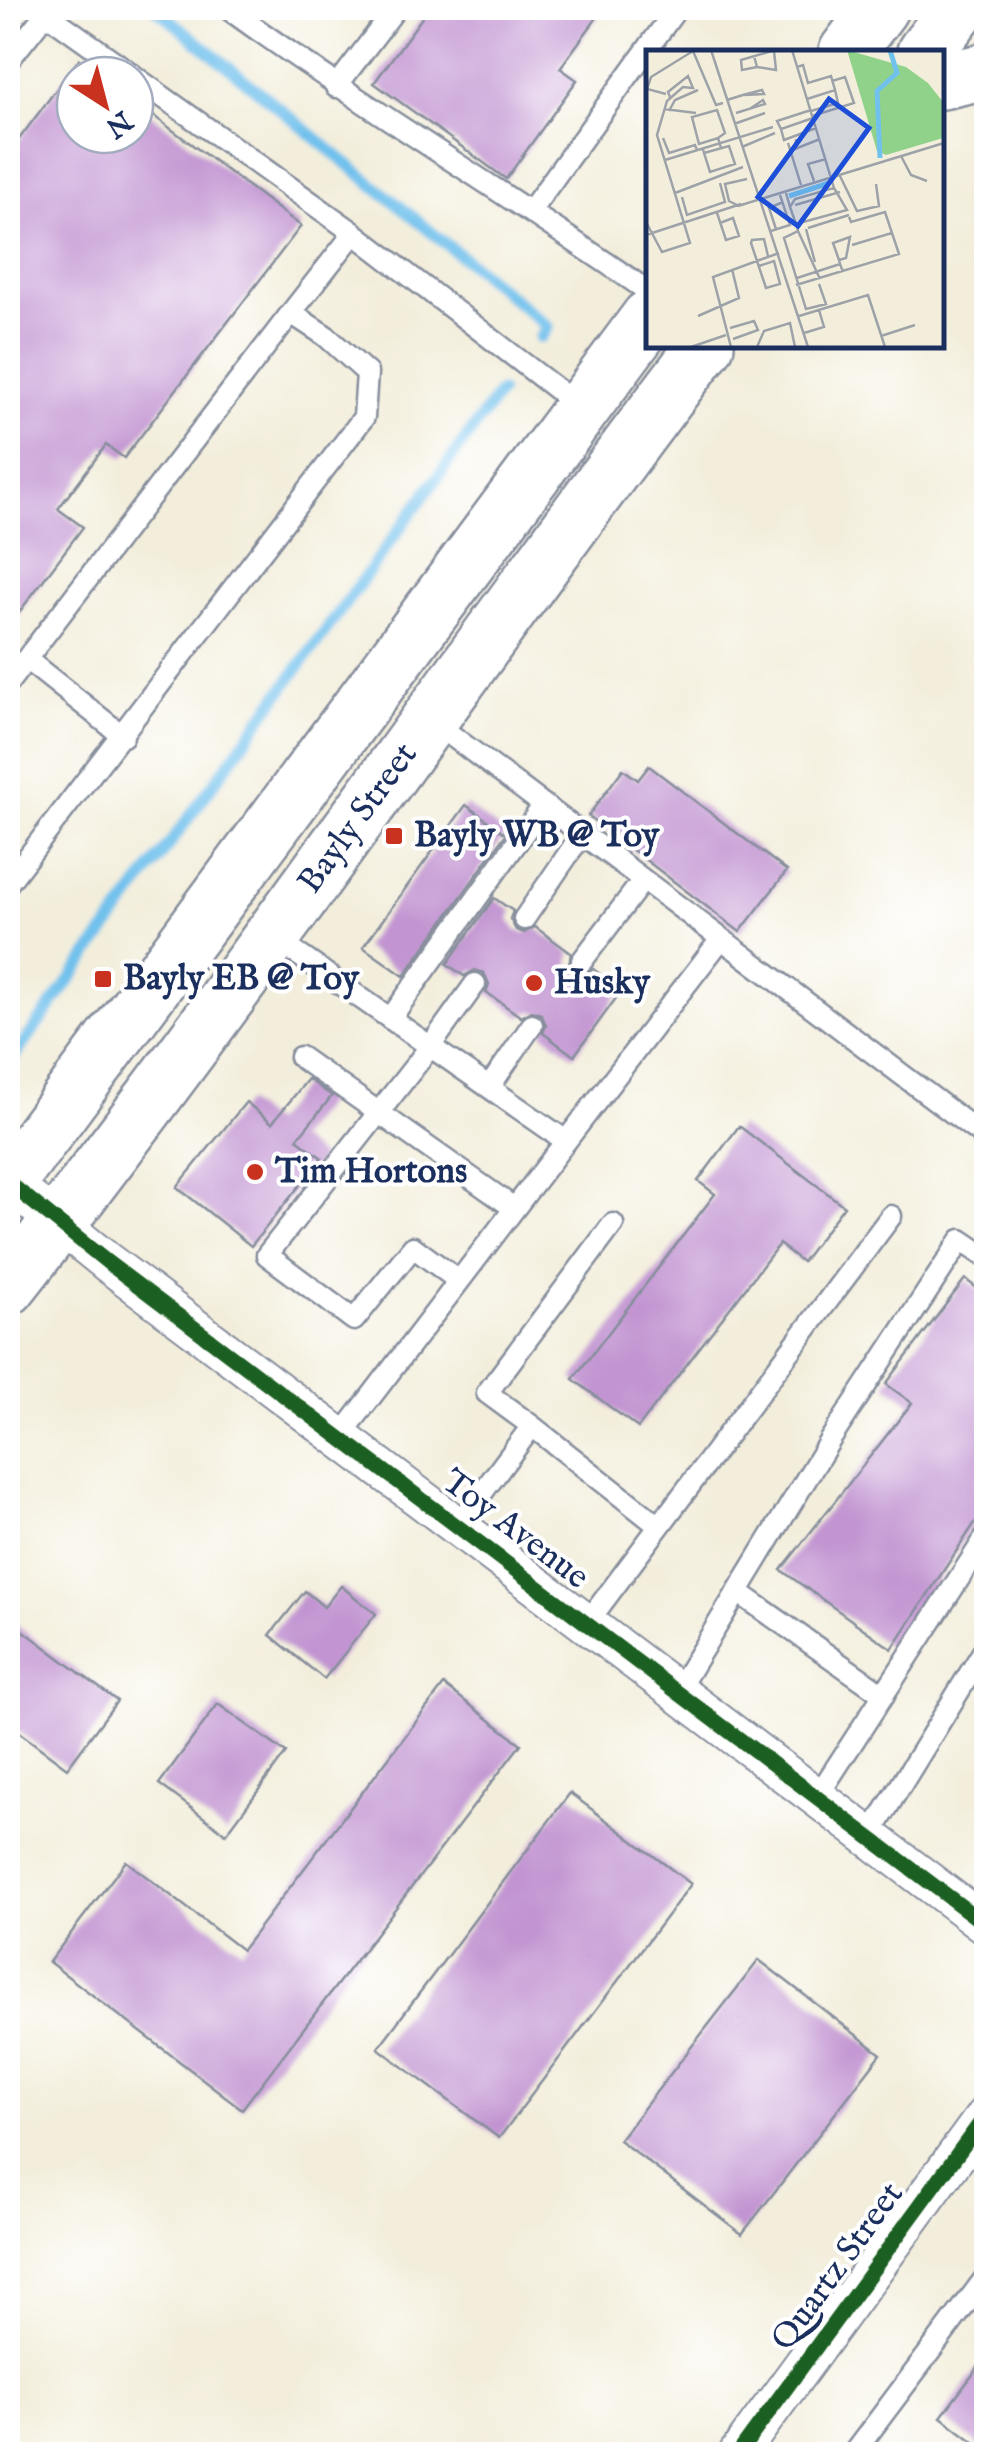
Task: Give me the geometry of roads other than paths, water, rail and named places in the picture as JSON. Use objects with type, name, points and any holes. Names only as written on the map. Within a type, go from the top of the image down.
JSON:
[{"type":"main road","points":[[927,50],[959,8]]},
{"type":"main road","points":[[944,81],[986,71]]},
{"type":"main road","name":"Bayly Street","points":[[8,1182],[646,322]]},
{"type":"main road","name":"Bayly Street","points":[[8,1287],[272,937],[704,348]]},
{"type":"street","name":"Toy Avenue","points":[[8,1182],[986,1925]]},
{"type":"street","name":"Quartz Street","points":[[738,2454],[986,2115]]},
{"type":"lane","points":[[226,8],[336,87],[530,210],[646,290]]},
{"type":"lane","points":[[336,87],[396,8]]},
{"type":"lane","points":[[647,50],[678,8]]},
{"type":"lane","points":[[8,60],[42,10],[105,55]]},
{"type":"lane","points":[[530,210],[646,52]]},
{"type":"lane","points":[[155,91],[354,232],[582,409]]},
{"type":"lane","points":[[8,682],[354,232]]},
{"type":"lane","points":[[8,883],[364,417],[368,373],[326,336],[291,313]]},
{"type":"lane","points":[[26,659],[123,736]]},
{"type":"lane","points":[[429,718],[986,1138]]},
{"type":"lane","points":[[390,1019],[544,806]]},
{"type":"lane","points":[[524,919],[582,834]]},
{"type":"lane","points":[[582,961],[643,880]]},
{"type":"lane","points":[[272,937],[566,1141]]},
{"type":"lane","points":[[341,1436],[720,939]]},
{"type":"lane","points":[[459,1281],[414,1247],[354,1320],[266,1255],[475,984]]},
{"type":"lane","points":[[490,1086],[532,1025]]},
{"type":"lane","points":[[300,1057],[514,1208]]},
{"type":"lane","points":[[588,1623],[891,1216]]},
{"type":"lane","points":[[613,1224],[488,1393],[659,1526]]},
{"type":"lane","points":[[677,1691],[830,1440],[962,1240],[986,1257]]},
{"type":"lane","points":[[458,1525],[532,1426]]},
{"type":"lane","points":[[818,1797],[986,1537]]},
{"type":"lane","points":[[738,1592],[884,1695]]},
{"type":"lane","points":[[870,1837],[986,1647]]},
{"type":"lane","points":[[853,2454],[986,2276]]},
{"type":"waterway","points":[[156,8],[548,327],[540,338]]},
{"type":"waterway","points":[[8,1065],[500,392]]},
{"type":"place","name":"Bayly WB @ Toy","points":[[394,836]]},
{"type":"place","name":"Bayly EB @ Toy","points":[[103,979]]},
{"type":"place","name":"Husky","points":[[534,983]]},
{"type":"place","name":"Tim Hortons","points":[[255,1172]]}]
